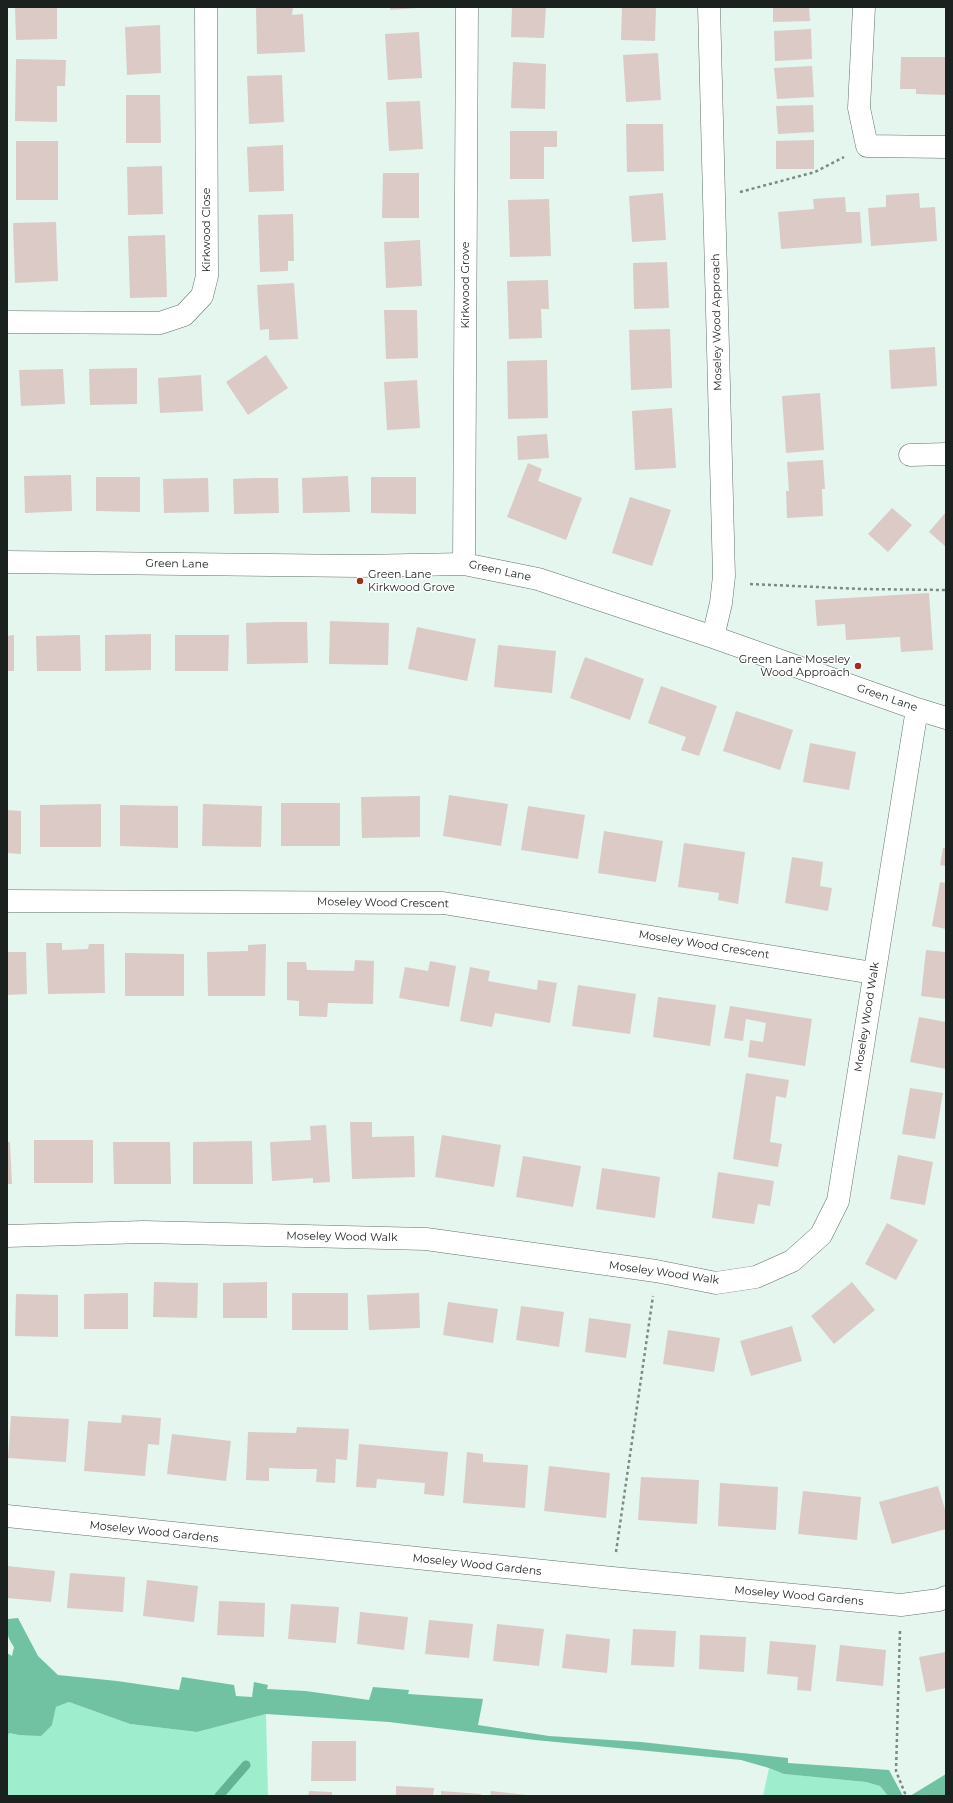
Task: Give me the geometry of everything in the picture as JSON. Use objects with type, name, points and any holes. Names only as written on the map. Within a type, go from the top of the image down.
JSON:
[{"type":"street","name":"Kirkwood Close","points":[[7,322],[160,323],[184,315],[202,296],[207,276],[206,7]]},
{"type":"street","name":"Kirkwood Grove","points":[[464,564],[468,7]]},
{"type":"street","name":"Moseley Wood Approach","points":[[709,7],[723,582],[721,603],[713,637]]},
{"type":"street","points":[[864,7],[859,108],[867,146],[946,148]]},
{"type":"street","points":[[910,455],[946,454]]},
{"type":"street","name":"Green Lane","points":[[7,562],[359,566],[464,564],[538,580],[713,637],[946,718]]},
{"type":"street","name":"Moseley Wood Walk","points":[[7,1236],[144,1232],[426,1239],[656,1271],[716,1282],[756,1277],[792,1261],[821,1235],[838,1201],[917,709]]},
{"type":"street","name":"Moseley Wood Crescent","points":[[7,901],[444,902],[874,973]]},
{"type":"street","name":"Moseley Wood Gardens","points":[[7,1516],[612,1578],[901,1605],[939,1600],[946,1597]]},
{"type":"path","points":[[714,199],[815,172],[867,146]]},
{"type":"path","points":[[723,582],[861,589],[946,590]]},
{"type":"path","points":[[612,1578],[656,1271]]},
{"type":"path","points":[[901,1605],[896,1771],[906,1796]]},
{"type":"green space","points":[[18,1618],[38,1656],[58,1675],[117,1681],[179,1690],[182,1677],[234,1685],[236,1696],[252,1697],[254,1682],[268,1685],[267,1689],[306,1691],[369,1700],[373,1687],[409,1690],[408,1694],[483,1699],[478,1725],[549,1736],[641,1742],[788,1758],[788,1763],[889,1770],[903,1796],[888,1796],[880,1786],[866,1782],[784,1774],[741,1760],[535,1740],[389,1722],[266,1714],[197,1732],[130,1724],[69,1702],[56,1707],[52,1725],[41,1736],[9,1733],[7,1738],[7,1653],[12,1656],[14,1647],[8,1637],[7,1623],[8,1619]]},
{"type":"green space","points":[[69,1702],[130,1724],[197,1732],[266,1714],[268,1796],[7,1796],[7,1738],[9,1733],[19,1735],[52,1725],[56,1707]]},
{"type":"green space","points":[[769,1768],[785,1774],[866,1782],[880,1786],[888,1796],[763,1796]]},
{"type":"green space","points":[[946,1774],[946,1796],[910,1796]]},
{"type":"building","points":[[15,7],[57,7],[57,39],[16,40]]},
{"type":"building","points":[[293,7],[292,15],[303,14],[305,52],[257,54],[256,8]]},
{"type":"building","points":[[390,7],[418,7],[418,8],[390,10]]},
{"type":"building","points":[[512,7],[546,7],[544,38],[511,37]]},
{"type":"building","points":[[622,7],[656,7],[655,41],[621,40]]},
{"type":"building","points":[[773,7],[809,7],[810,21],[773,22]]},
{"type":"building","points":[[160,25],[161,73],[127,75],[125,27]]},
{"type":"building","points":[[811,29],[812,59],[775,61],[774,31]]},
{"type":"building","points":[[419,32],[422,78],[388,80],[385,34]]},
{"type":"building","points":[[658,53],[661,100],[626,102],[623,55]]},
{"type":"building","points":[[901,57],[946,57],[946,95],[916,94],[916,89],[900,89]]},
{"type":"building","points":[[16,59],[66,60],[65,86],[57,86],[57,122],[15,121]]},
{"type":"building","points":[[513,62],[546,64],[545,109],[511,108]]},
{"type":"building","points":[[812,66],[814,97],[777,99],[774,68]]},
{"type":"building","points":[[282,75],[284,122],[249,124],[247,76]]},
{"type":"building","points":[[126,95],[160,95],[161,143],[126,143]]},
{"type":"building","points":[[420,101],[423,149],[389,151],[386,102]]},
{"type":"building","points":[[813,105],[814,132],[778,134],[776,106]]},
{"type":"building","points":[[626,124],[663,124],[664,171],[627,172]]},
{"type":"building","points":[[510,131],[557,131],[557,147],[544,147],[544,179],[510,179]]},
{"type":"building","points":[[814,140],[814,169],[776,169],[776,141]]},
{"type":"building","points":[[16,141],[58,141],[58,200],[16,200]]},
{"type":"building","points":[[283,145],[284,191],[249,192],[247,147]]},
{"type":"building","points":[[162,166],[163,214],[128,215],[127,167]]},
{"type":"building","points":[[383,173],[419,173],[419,218],[382,218]]},
{"type":"building","points":[[663,193],[666,240],[632,242],[629,196]]},
{"type":"building","points":[[919,193],[920,208],[935,207],[937,241],[871,246],[868,208],[886,207],[886,195]]},
{"type":"building","points":[[845,197],[846,212],[860,212],[862,243],[781,249],[778,212],[814,209],[813,199]]},
{"type":"building","points":[[549,199],[551,256],[510,257],[508,200]]},
{"type":"building","points":[[293,214],[294,261],[288,261],[288,271],[260,272],[258,215]]},
{"type":"building","points":[[56,222],[58,281],[15,283],[13,223]]},
{"type":"building","points":[[165,235],[167,297],[130,298],[128,236]]},
{"type":"building","points":[[420,240],[422,286],[386,288],[384,242]]},
{"type":"building","points":[[667,262],[669,308],[634,309],[633,263]]},
{"type":"building","points":[[548,280],[549,309],[541,309],[542,338],[509,339],[507,281]]},
{"type":"building","points":[[294,283],[298,339],[269,340],[269,329],[260,330],[257,285]]},
{"type":"building","points":[[384,310],[417,310],[418,358],[386,359]]},
{"type":"building","points":[[670,329],[672,388],[631,390],[629,330]]},
{"type":"building","points":[[935,347],[937,386],[891,389],[889,350]]},
{"type":"building","points":[[266,355],[288,388],[248,415],[226,382]]},
{"type":"building","points":[[547,360],[548,418],[508,419],[507,361]]},
{"type":"building","points":[[137,368],[137,404],[90,405],[89,369]]},
{"type":"building","points":[[63,369],[65,404],[21,406],[19,370]]},
{"type":"building","points":[[201,375],[203,411],[160,413],[158,378]]},
{"type":"building","points":[[417,380],[420,428],[387,430],[384,382]]},
{"type":"building","points":[[820,393],[824,450],[786,453],[782,396]]},
{"type":"building","points":[[672,408],[676,468],[635,470],[632,411]]},
{"type":"building","points":[[547,434],[549,458],[518,460],[517,436]]},
{"type":"building","points":[[823,460],[825,489],[822,489],[823,516],[787,518],[786,491],[789,491],[787,462]]},
{"type":"building","points":[[528,463],[542,469],[538,481],[582,498],[566,540],[507,517]]},
{"type":"building","points":[[71,475],[72,511],[25,513],[24,476]]},
{"type":"building","points":[[348,476],[350,512],[303,513],[302,478]]},
{"type":"building","points":[[96,477],[140,477],[140,512],[96,511]]},
{"type":"building","points":[[371,477],[416,477],[416,514],[371,513]]},
{"type":"building","points":[[208,478],[209,512],[164,513],[163,479]]},
{"type":"building","points":[[278,478],[279,513],[234,514],[233,479]]},
{"type":"building","points":[[630,497],[671,510],[652,566],[612,553]]},
{"type":"building","points":[[892,508],[912,525],[888,552],[868,534]]},
{"type":"building","points":[[946,512],[946,547],[929,532]]},
{"type":"building","points":[[929,593],[933,650],[901,652],[900,637],[846,640],[845,624],[817,626],[815,600]]},
{"type":"building","points":[[330,621],[389,623],[388,665],[329,664]]},
{"type":"building","points":[[307,622],[308,663],[247,664],[246,623]]},
{"type":"building","points":[[417,627],[476,639],[467,681],[408,669]]},
{"type":"building","points":[[151,634],[151,670],[105,671],[105,635]]},
{"type":"building","points":[[14,635],[14,671],[7,671],[7,636]]},
{"type":"building","points":[[80,635],[81,671],[37,671],[36,636]]},
{"type":"building","points":[[175,635],[229,635],[228,671],[175,671]]},
{"type":"building","points":[[498,645],[556,651],[552,693],[494,687]]},
{"type":"building","points":[[585,657],[644,679],[630,720],[570,698]]},
{"type":"building","points":[[661,686],[717,706],[699,756],[681,750],[686,737],[648,723]]},
{"type":"building","points":[[736,711],[793,730],[780,770],[723,751]]},
{"type":"building","points":[[810,743],[856,752],[849,790],[803,782]]},
{"type":"building","points":[[449,795],[508,804],[501,846],[443,836]]},
{"type":"building","points":[[420,796],[420,837],[362,838],[361,797]]},
{"type":"building","points":[[281,803],[340,803],[340,846],[281,846]]},
{"type":"building","points":[[101,804],[101,847],[40,847],[40,805]]},
{"type":"building","points":[[203,804],[262,806],[261,847],[202,846]]},
{"type":"building","points":[[120,805],[178,806],[178,848],[120,846]]},
{"type":"building","points":[[528,806],[585,815],[578,859],[521,850]]},
{"type":"building","points":[[7,810],[21,811],[21,854],[7,853]]},
{"type":"building","points":[[604,831],[663,841],[656,882],[598,873]]},
{"type":"building","points":[[684,843],[745,852],[738,904],[718,900],[719,893],[678,887]]},
{"type":"building","points":[[943,848],[946,848],[946,866],[940,865]]},
{"type":"building","points":[[792,857],[823,862],[820,886],[832,888],[828,911],[785,903]]},
{"type":"building","points":[[940,882],[946,883],[946,929],[932,926]]},
{"type":"building","points":[[46,943],[62,943],[62,950],[88,949],[89,944],[104,944],[105,993],[48,994]]},
{"type":"building","points":[[266,944],[265,996],[208,996],[207,952],[248,951],[248,945]]},
{"type":"building","points":[[926,950],[946,952],[946,999],[921,996]]},
{"type":"building","points":[[7,952],[26,952],[27,994],[7,995]]},
{"type":"building","points":[[125,953],[184,954],[184,996],[125,996]]},
{"type":"building","points":[[355,960],[374,961],[373,1004],[328,1003],[327,1017],[299,1016],[299,1001],[287,1000],[287,962],[306,962],[307,970],[354,971]]},
{"type":"building","points":[[430,961],[456,966],[449,1007],[399,998],[405,967],[428,971]]},
{"type":"building","points":[[470,967],[490,971],[488,981],[537,990],[538,980],[557,983],[550,1023],[495,1013],[492,1027],[460,1021]]},
{"type":"building","points":[[578,985],[636,994],[630,1034],[572,1026]]},
{"type":"building","points":[[658,997],[716,1005],[710,1046],[653,1037]]},
{"type":"building","points":[[730,1006],[812,1019],[805,1066],[748,1057],[750,1040],[763,1042],[766,1023],[746,1019],[743,1041],[724,1038]]},
{"type":"building","points":[[919,1017],[946,1022],[946,1069],[910,1062]]},
{"type":"building","points":[[746,1073],[789,1080],[786,1098],[776,1096],[770,1142],[782,1144],[778,1167],[733,1159]]},
{"type":"building","points":[[910,1088],[943,1093],[935,1139],[902,1134]]},
{"type":"building","points":[[350,1122],[372,1122],[372,1137],[414,1136],[415,1177],[352,1179]]},
{"type":"building","points":[[326,1125],[330,1182],[313,1183],[313,1178],[272,1181],[270,1142],[311,1140],[310,1126]]},
{"type":"building","points":[[442,1135],[501,1145],[494,1187],[435,1177]]},
{"type":"building","points":[[34,1140],[93,1140],[93,1183],[34,1183]]},
{"type":"building","points":[[252,1141],[253,1184],[193,1184],[193,1142]]},
{"type":"building","points":[[7,1142],[10,1142],[12,1184],[7,1184]]},
{"type":"building","points":[[113,1142],[170,1142],[171,1184],[114,1184]]},
{"type":"building","points":[[898,1155],[933,1162],[925,1205],[890,1199]]},
{"type":"building","points":[[523,1156],[581,1166],[573,1207],[516,1197]]},
{"type":"building","points":[[602,1168],[660,1177],[655,1218],[596,1209]]},
{"type":"building","points":[[718,1172],[774,1181],[770,1206],[758,1204],[754,1224],[712,1218]]},
{"type":"building","points":[[887,1223],[918,1240],[896,1280],[865,1264]]},
{"type":"building","points":[[154,1282],[198,1283],[197,1318],[153,1317]]},
{"type":"building","points":[[267,1282],[267,1318],[223,1318],[223,1283]]},
{"type":"building","points":[[852,1282],[875,1310],[834,1344],[811,1316]]},
{"type":"building","points":[[128,1293],[128,1329],[84,1329],[84,1294]]},
{"type":"building","points":[[292,1293],[348,1293],[348,1330],[292,1330]]},
{"type":"building","points":[[419,1293],[420,1328],[369,1330],[367,1295]]},
{"type":"building","points":[[16,1294],[58,1295],[58,1337],[15,1336]]},
{"type":"building","points":[[448,1302],[498,1309],[493,1343],[443,1335]]},
{"type":"building","points":[[521,1306],[564,1312],[559,1347],[516,1340]]},
{"type":"building","points":[[589,1318],[631,1324],[626,1358],[585,1352]]},
{"type":"building","points":[[792,1326],[802,1361],[751,1376],[740,1341]]},
{"type":"building","points":[[668,1330],[720,1338],[714,1372],[663,1364]]},
{"type":"building","points":[[122,1415],[161,1418],[159,1445],[148,1444],[145,1476],[84,1471],[88,1421],[121,1423]]},
{"type":"building","points":[[11,1416],[69,1419],[66,1462],[8,1458]]},
{"type":"building","points":[[297,1427],[349,1429],[347,1460],[336,1459],[335,1483],[316,1482],[317,1469],[269,1468],[269,1481],[246,1480],[248,1432],[296,1433]]},
{"type":"building","points":[[172,1434],[231,1441],[226,1481],[167,1474]]},
{"type":"building","points":[[359,1444],[448,1452],[444,1496],[424,1494],[425,1483],[377,1479],[376,1488],[356,1487]]},
{"type":"building","points":[[467,1452],[483,1454],[483,1462],[528,1465],[525,1508],[463,1503]]},
{"type":"building","points":[[549,1466],[610,1473],[606,1518],[544,1511]]},
{"type":"building","points":[[641,1477],[699,1480],[697,1524],[638,1520]]},
{"type":"building","points":[[720,1483],[778,1487],[776,1530],[718,1526]]},
{"type":"building","points":[[938,1486],[946,1513],[946,1529],[892,1544],[879,1502]]},
{"type":"building","points":[[803,1491],[861,1497],[857,1540],[798,1534]]},
{"type":"building","points":[[7,1566],[55,1571],[51,1602],[7,1598]]},
{"type":"building","points":[[70,1573],[125,1577],[123,1612],[67,1608]]},
{"type":"building","points":[[147,1580],[198,1586],[194,1622],[143,1616]]},
{"type":"building","points":[[219,1601],[265,1603],[264,1637],[217,1635]]},
{"type":"building","points":[[291,1604],[339,1607],[336,1643],[288,1639]]},
{"type":"building","points":[[360,1612],[408,1617],[404,1650],[357,1644]]},
{"type":"building","points":[[429,1620],[473,1624],[469,1658],[425,1654]]},
{"type":"building","points":[[497,1624],[544,1629],[539,1666],[493,1661]]},
{"type":"building","points":[[633,1629],[676,1631],[674,1667],[631,1665]]},
{"type":"building","points":[[566,1634],[610,1639],[607,1673],[562,1668]]},
{"type":"building","points":[[700,1635],[746,1637],[744,1672],[699,1669]]},
{"type":"building","points":[[770,1641],[816,1645],[811,1691],[797,1690],[798,1677],[767,1674]]},
{"type":"building","points":[[840,1645],[886,1650],[883,1686],[836,1681]]},
{"type":"building","points":[[946,1652],[946,1688],[926,1692],[919,1657]]},
{"type":"building","points":[[312,1741],[356,1741],[356,1781],[311,1781]]},
{"type":"building","points":[[396,1786],[434,1788],[433,1796],[396,1796]]},
{"type":"building","points":[[309,1791],[332,1792],[332,1796],[308,1796]]},
{"type":"building","points":[[441,1791],[481,1794],[481,1796],[441,1796]]},
{"type":"building","points":[[491,1791],[527,1795],[527,1796],[490,1796]]},
{"type":"waterway","points":[[219,1796],[246,1765]]},
{"type":"place","name":"Green Lane Kirkwood Grove","points":[[360,581]]},
{"type":"place","name":"Green Lane Moseley Wood Approach","points":[[858,666]]}]
